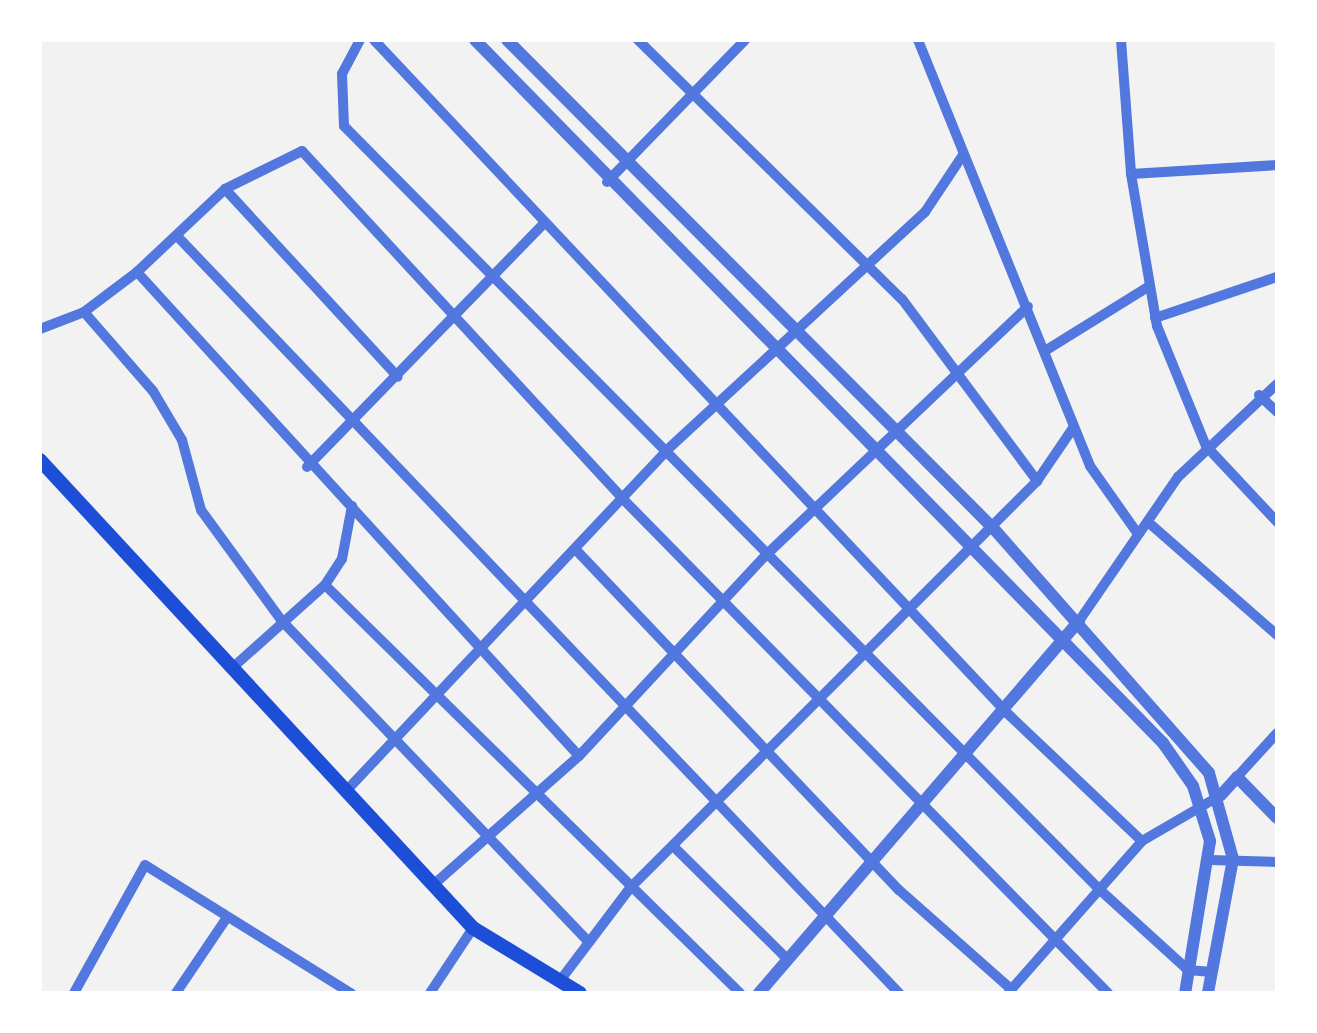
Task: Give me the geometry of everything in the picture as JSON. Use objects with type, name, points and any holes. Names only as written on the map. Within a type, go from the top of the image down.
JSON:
[{"type":"main road","points":[[40,460],[473,928],[580,993]]},
{"type":"street","points":[[360,40],[342,74],[344,126],[668,450],[858,650],[970,752],[1100,889],[1188,970],[1212,972]]},
{"type":"street","points":[[374,40],[542,225],[910,602],[1007,713],[1142,841]]},
{"type":"street","points":[[474,40],[606,183],[970,549],[1066,639],[1163,743],[1203,808],[1210,860],[1185,993]]},
{"type":"street","points":[[507,40],[796,336],[994,529],[1080,621],[1222,795],[1232,859],[1208,993]]},
{"type":"street","points":[[638,40],[870,266],[958,367],[1036,481]]},
{"type":"street","points":[[606,183],[690,88],[745,40]]},
{"type":"street","points":[[918,40],[1048,350],[1074,428],[1138,534]]},
{"type":"street","points":[[1121,40],[1130,174],[1154,318],[1206,446],[1277,522]]},
{"type":"street","points":[[40,328],[84,312],[178,237],[225,189],[302,151],[451,319],[622,498],[821,695],[920,805],[1058,936],[1108,993]]},
{"type":"street","points":[[347,790],[488,650],[668,450],[777,354],[925,212],[963,155]]},
{"type":"street","points":[[1130,174],[1277,165]]},
{"type":"street","points":[[225,189],[398,376]]},
{"type":"street","points":[[307,467],[494,279],[542,225]]},
{"type":"street","points":[[178,237],[822,918],[899,993]]},
{"type":"street","points":[[137,272],[307,467],[352,506],[488,650],[579,756]]},
{"type":"street","points":[[1154,318],[1277,277]]},
{"type":"street","points":[[1048,350],[1148,287]]},
{"type":"street","points":[[432,886],[482,836],[579,756],[766,554],[958,367],[1028,306]]},
{"type":"street","points":[[84,312],[153,390],[182,440],[202,510],[282,621],[393,744],[589,942]]},
{"type":"street","points":[[759,993],[870,857],[1007,713],[1080,621],[1138,534],[1206,446],[1259,394],[1277,384]]},
{"type":"street","points":[[1259,394],[1277,412]]},
{"type":"street","points":[[559,982],[630,888],[773,747],[858,650],[994,529],[1036,481],[1074,428]]},
{"type":"street","points":[[232,670],[324,585],[342,560],[352,506]]},
{"type":"street","points":[[1148,522],[1277,635]]},
{"type":"street","points":[[578,552],[773,747],[870,857],[1010,991],[1142,841],[1222,795],[1277,733]]},
{"type":"street","points":[[324,585],[434,702],[740,993]]},
{"type":"street","points":[[1236,777],[1277,818]]},
{"type":"street","points":[[674,846],[787,959]]},
{"type":"street","points":[[1210,860],[1277,862]]},
{"type":"street","points":[[74,993],[145,865],[226,920],[352,993]]},
{"type":"street","points":[[176,993],[226,920]]},
{"type":"street","points":[[430,993],[473,928]]}]
